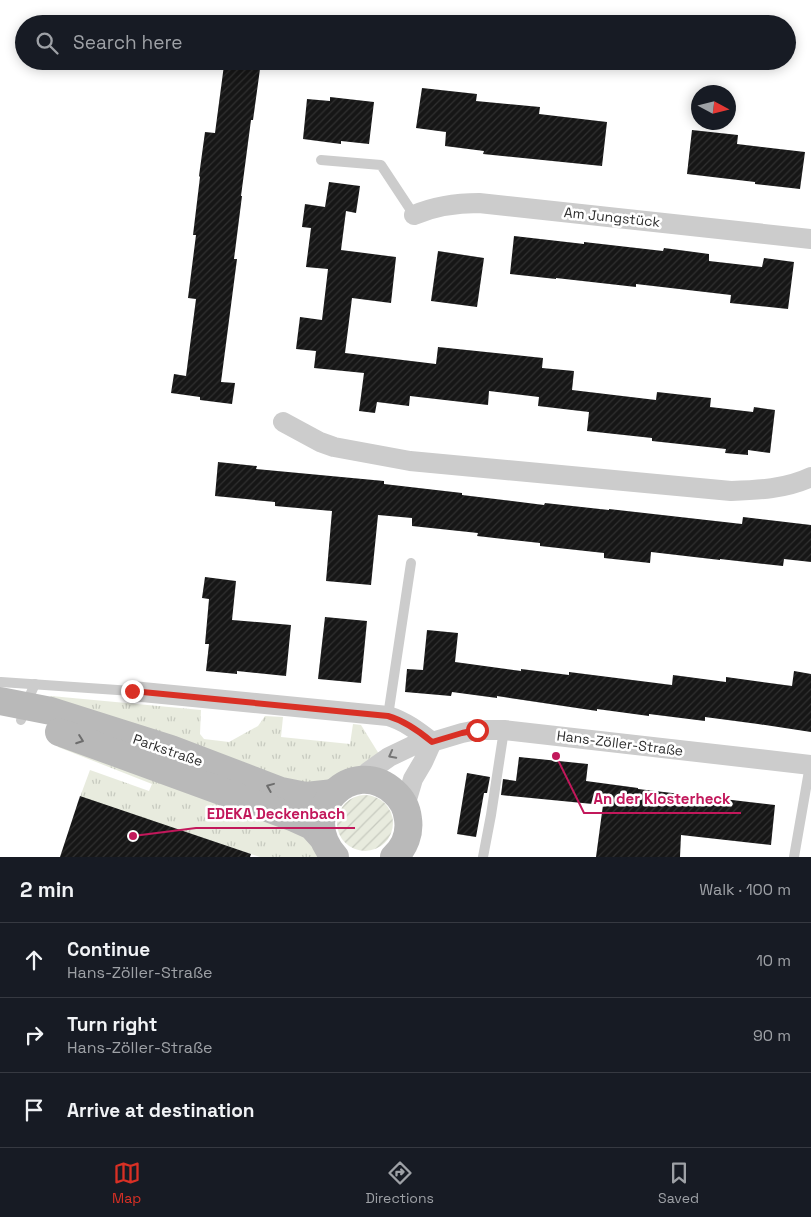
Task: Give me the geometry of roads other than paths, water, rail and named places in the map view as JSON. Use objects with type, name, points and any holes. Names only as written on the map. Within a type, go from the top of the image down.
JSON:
[{"type":"main road","name":"Parkstraße","points":[[14,701],[171,749],[281,791],[306,796],[334,793]]},
{"type":"main road","name":"Parkstraße","points":[[14,701],[46,728],[292,817],[312,826],[329,847]]},
{"type":"main road","points":[[329,847],[320,825],[322,813],[327,802],[341,787],[359,781],[370,781],[391,789],[405,806],[409,828],[407,851]]},
{"type":"street","name":"Am Jungstück","points":[[414,215],[442,206],[479,203],[811,239]]},
{"type":"street","points":[[283,422],[320,442],[334,447],[410,461],[731,491],[776,488],[804,481],[811,477]]},
{"type":"street","points":[[132,691],[388,716],[400,720],[432,742],[413,779],[405,806]]},
{"type":"street","name":"Hans-Zöller-Straße","points":[[359,781],[389,756],[412,746],[477,730],[504,730],[810,765]]},
{"type":"lane","points":[[322,160],[381,165],[414,215]]},
{"type":"lane","points":[[388,716],[411,563]]},
{"type":"lane","points":[[14,701],[132,691]]},
{"type":"lane","points":[[483,857],[504,730]]},
{"type":"lane","name":"Hans-Zöller-Straße","points":[[794,857],[810,765]]},
{"type":"place","name":"An der Klosterheck","points":[[556,756]]},
{"type":"place","name":"EDEKA Deckenbach","points":[[133,836]]}]
